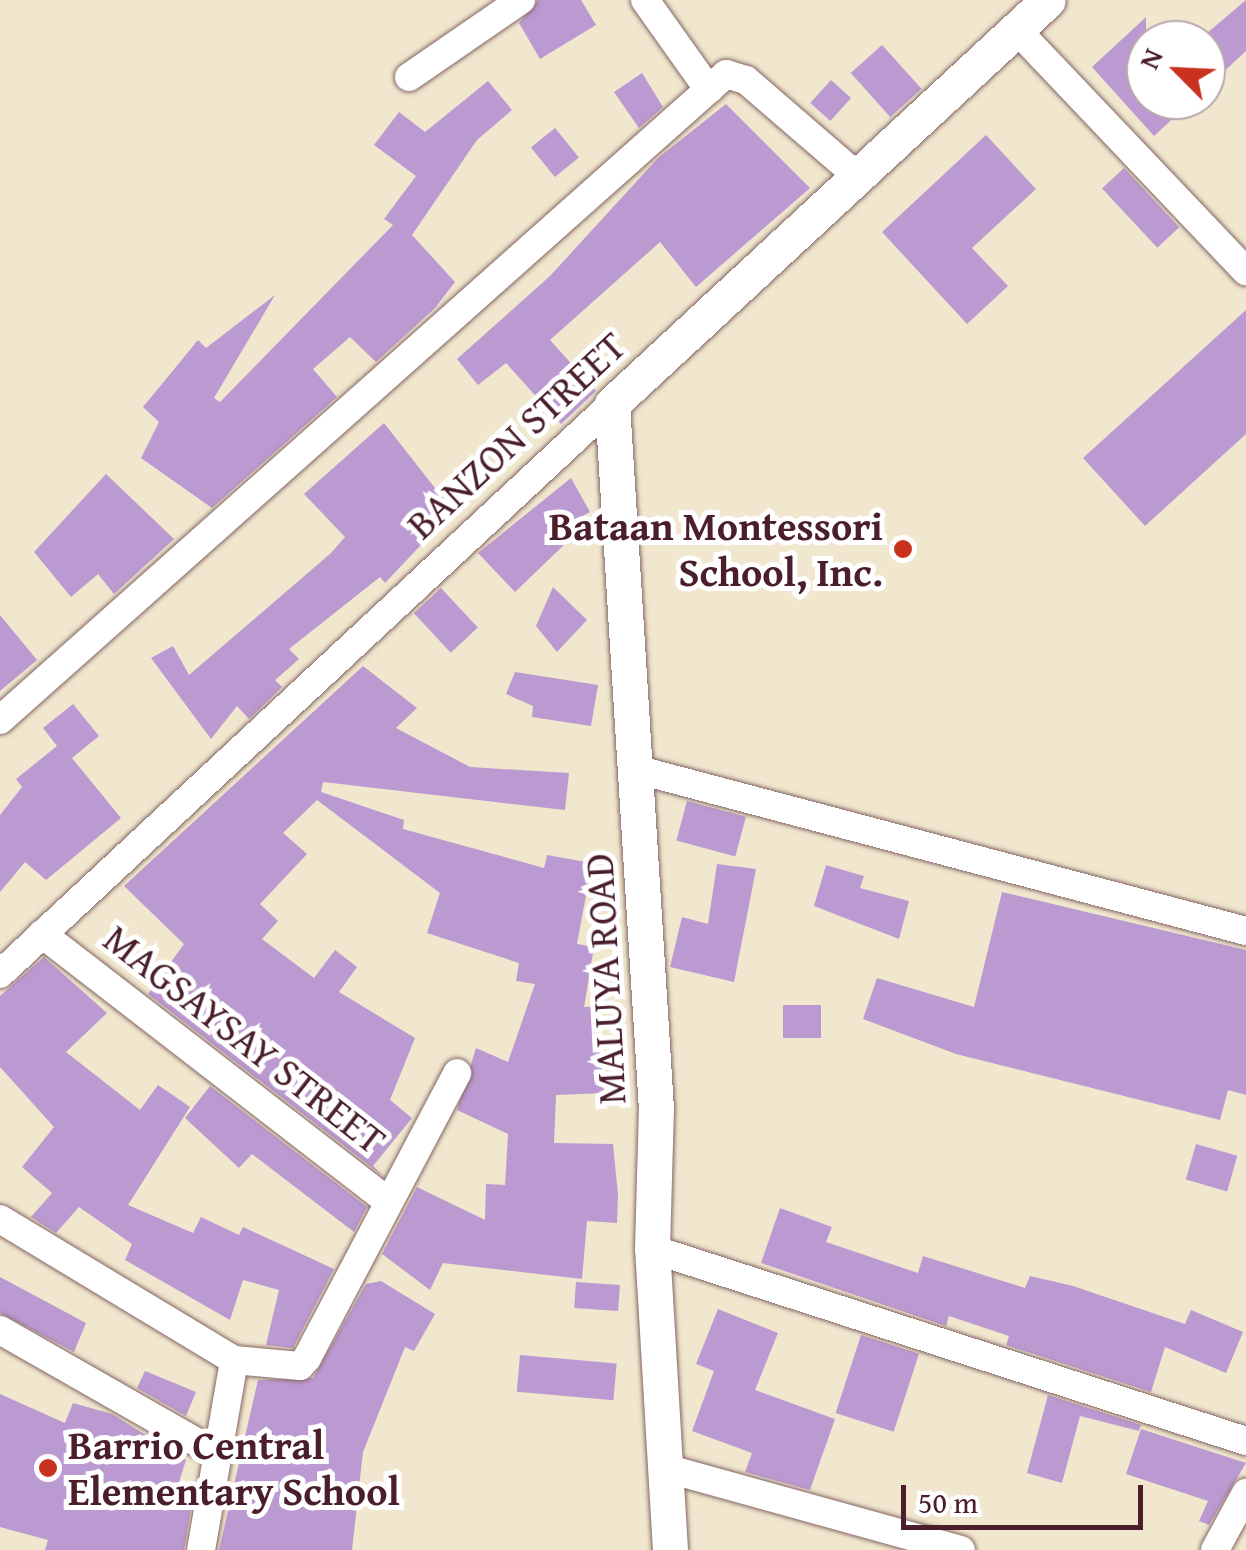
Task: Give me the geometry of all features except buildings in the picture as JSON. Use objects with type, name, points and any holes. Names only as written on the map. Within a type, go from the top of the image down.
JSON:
[{"type":"street","points":[[409,77],[521,0]]},
{"type":"street","points":[[645,0],[709,90]]},
{"type":"street","name":"BANZON STREET","points":[[0,974],[855,174],[1048,0]]},
{"type":"street","points":[[1016,29],[1246,270]]},
{"type":"street","points":[[0,720],[726,74],[746,80],[855,174]]},
{"type":"street","name":"MALUYA ROAD","points":[[612,404],[656,1109],[652,1249],[670,1550]]},
{"type":"street","points":[[635,769],[1246,931]]},
{"type":"street","name":"MAGSAYSAY STREET","points":[[42,934],[387,1201],[300,1366],[234,1360]]},
{"type":"street","points":[[387,1201],[457,1072]]},
{"type":"street","points":[[0,1218],[234,1360],[200,1550]]},
{"type":"street","points":[[652,1249],[1246,1440]]},
{"type":"street","points":[[0,1330],[219,1455]]},
{"type":"street","points":[[665,1468],[961,1550]]},
{"type":"street","points":[[1215,1550],[1246,1493]]},
{"type":"place","name":"Bataan Montessori School, Inc.","points":[[903,549]]},
{"type":"place","name":"Barrio Central Elementary School","points":[[48,1468]]}]
